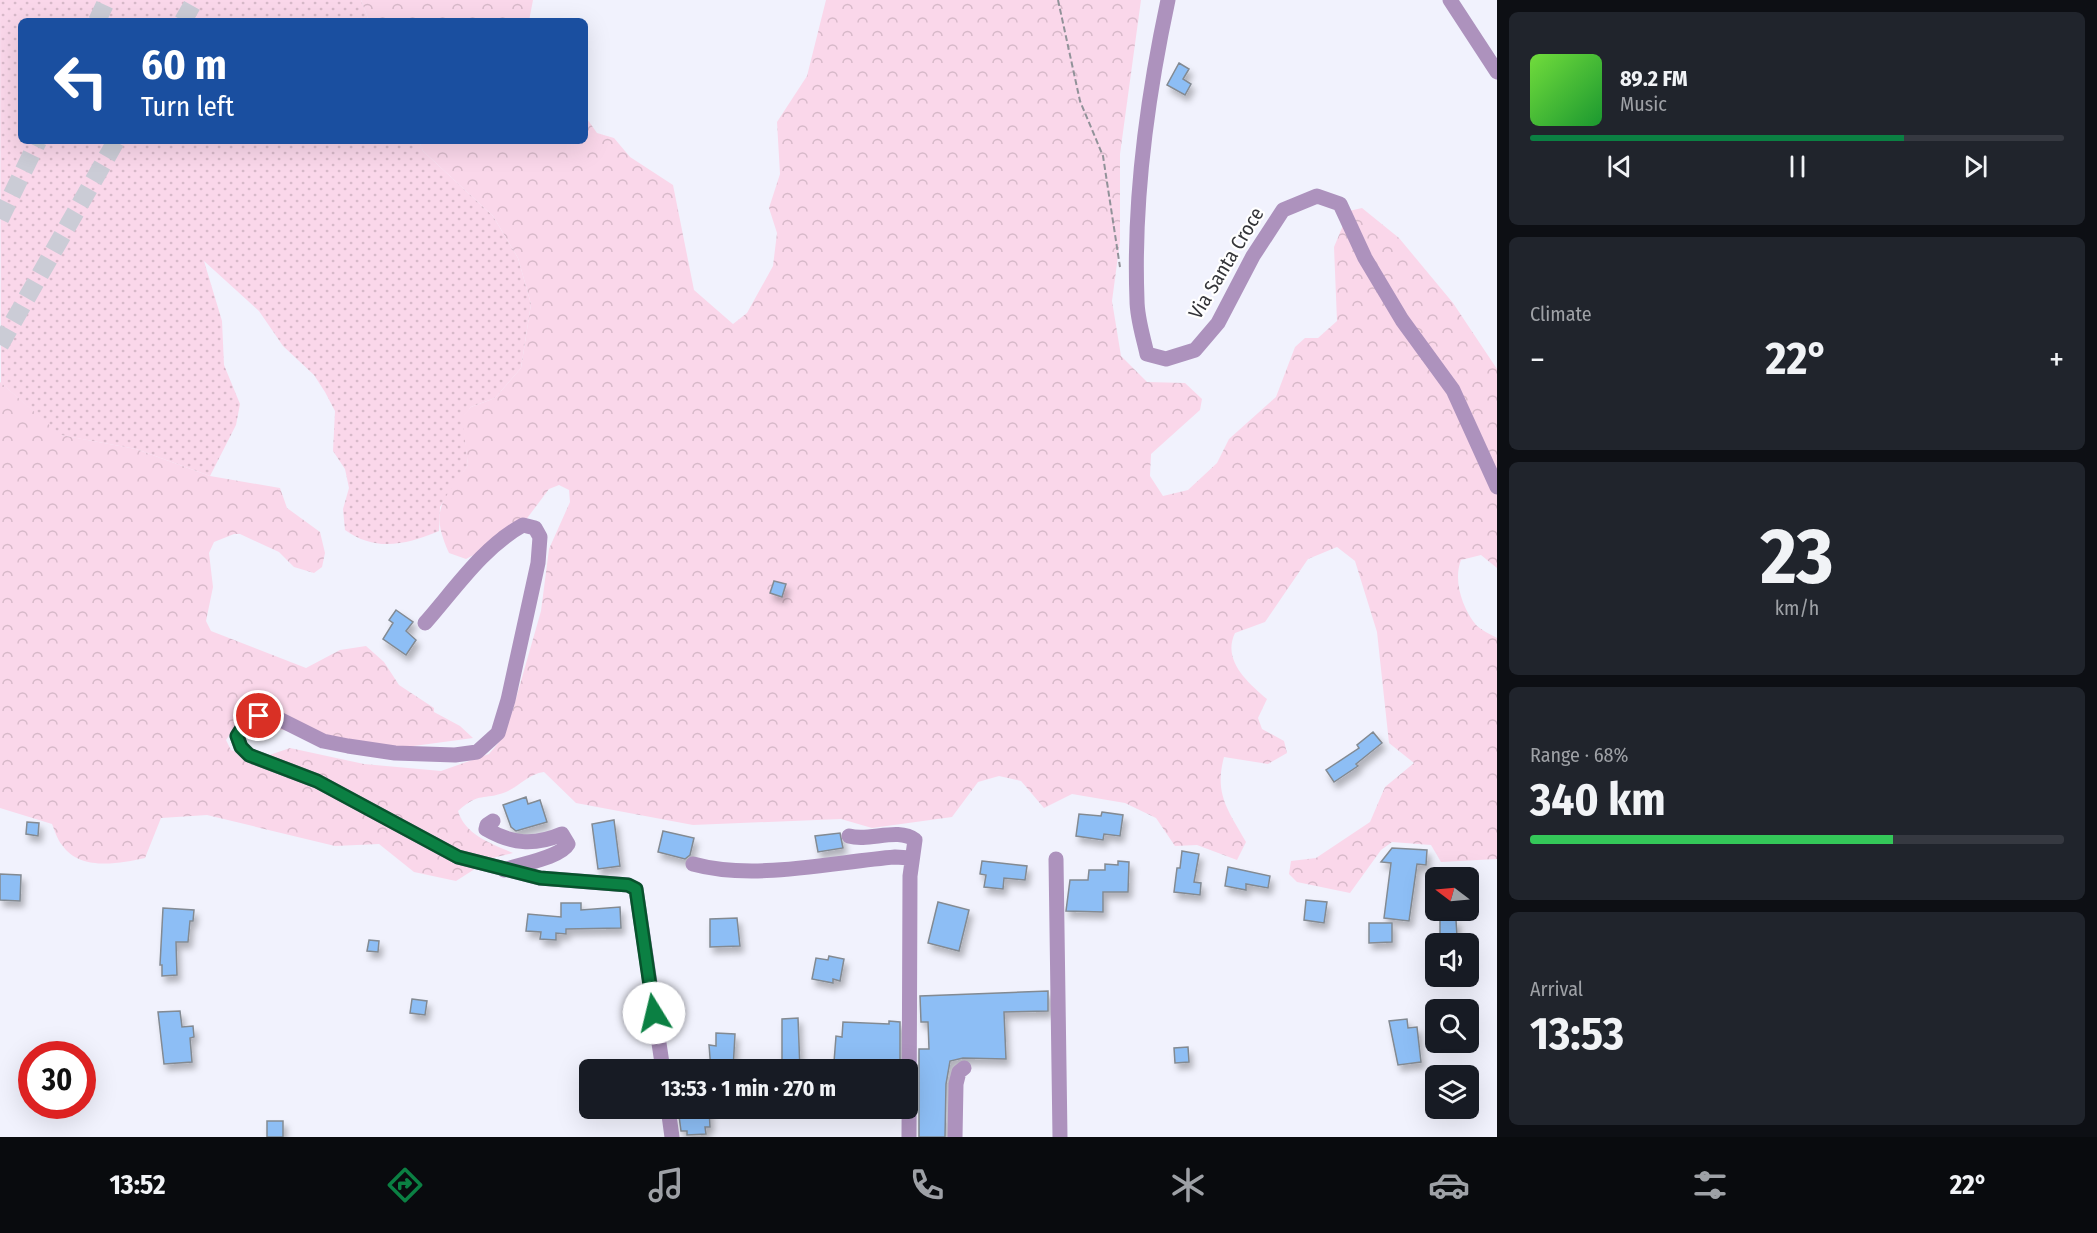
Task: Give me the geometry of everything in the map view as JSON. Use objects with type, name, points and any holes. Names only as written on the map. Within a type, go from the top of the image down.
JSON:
[{"type":"street","name":"Via Santa Croce","points":[[1168,0],[1151,78],[1140,183],[1137,302],[1147,354],[1166,359],[1195,350],[1218,323],[1253,256],[1283,210],[1317,196],[1340,204],[1365,258],[1396,311],[1453,390],[1497,487]]},
{"type":"street","points":[[1450,0],[1497,72]]},
{"type":"street","points":[[425,623],[467,573],[510,532],[523,525],[535,528],[540,537],[538,563],[508,700],[498,733],[477,752],[454,755],[395,753],[348,746],[323,741],[277,718],[259,716],[244,725],[237,736],[241,747],[249,755],[317,781],[458,857],[540,878],[628,885],[636,889],[661,1059]]},
{"type":"street","points":[[493,821],[487,825],[486,829],[513,841],[540,842],[562,834],[568,843],[564,849],[555,853],[504,870]]},
{"type":"street","points":[[849,836],[860,839],[911,837],[915,840],[911,858],[909,1137]]},
{"type":"street","points":[[693,864],[723,870],[788,868],[895,857],[911,858]]},
{"type":"street","points":[[1056,859],[1060,1137]]},
{"type":"street","points":[[955,1137],[956,1084],[959,1072],[964,1068]]},
{"type":"street","points":[[670,1119],[672,1137]]},
{"type":"path","points":[[1058,0],[1080,101],[1103,156],[1120,268]]},
{"type":"green space","points":[[0,0],[361,0],[368,18],[18,18],[18,144],[420,144],[423,151],[493,216],[518,258],[531,304],[521,368],[495,398],[471,407],[463,417],[468,465],[440,507],[439,531],[402,543],[379,544],[357,537],[345,530],[343,509],[349,488],[345,469],[333,451],[335,411],[314,375],[283,346],[259,311],[204,261],[222,321],[224,365],[240,404],[236,425],[210,476],[136,449],[60,435],[1,383]]},
{"type":"green space","points":[[361,0],[533,0],[530,18],[368,18]]},
{"type":"green space","points":[[826,0],[1141,0],[1120,154],[1120,241],[1112,301],[1121,356],[1147,382],[1185,383],[1202,399],[1200,410],[1151,454],[1150,476],[1163,496],[1188,490],[1217,463],[1229,439],[1276,397],[1295,347],[1305,338],[1318,338],[1337,321],[1334,247],[1349,211],[1362,208],[1399,238],[1453,303],[1497,369],[1497,568],[1481,555],[1461,560],[1458,576],[1460,594],[1471,618],[1478,627],[1497,638],[1497,859],[1441,862],[1431,845],[1392,842],[1381,850],[1350,893],[1297,882],[1289,874],[1291,861],[1316,858],[1370,822],[1385,787],[1414,763],[1389,743],[1377,632],[1355,561],[1337,547],[1308,559],[1265,622],[1235,633],[1232,643],[1234,661],[1245,678],[1267,699],[1258,718],[1262,729],[1284,741],[1287,753],[1268,764],[1224,757],[1221,781],[1224,801],[1246,842],[1237,860],[1197,845],[1175,846],[1156,818],[1125,803],[1072,794],[1044,808],[1021,781],[999,776],[978,782],[952,817],[872,828],[841,819],[693,825],[576,803],[544,772],[533,775],[511,790],[472,801],[458,811],[467,826],[480,838],[513,853],[492,858],[456,881],[414,872],[379,844],[335,846],[207,815],[161,818],[145,858],[100,864],[79,859],[70,853],[62,845],[52,824],[0,808],[0,382],[61,435],[136,449],[210,476],[280,488],[287,508],[320,532],[325,553],[322,567],[314,573],[294,567],[279,552],[240,534],[214,542],[209,553],[213,587],[206,621],[211,631],[306,668],[340,650],[366,646],[384,662],[399,685],[434,708],[434,712],[460,726],[473,738],[399,748],[238,723],[226,740],[231,750],[255,760],[290,748],[364,764],[441,771],[489,754],[500,741],[513,709],[541,611],[549,549],[570,502],[569,490],[559,485],[549,489],[516,533],[466,559],[449,553],[440,526],[440,515],[446,497],[468,465],[462,417],[471,407],[495,398],[521,368],[531,304],[518,258],[493,216],[423,151],[420,144],[588,144],[588,120],[597,133],[614,138],[630,157],[673,185],[694,290],[733,324],[747,313],[773,266],[777,233],[769,208],[780,174],[777,122],[807,76]]},
{"type":"building","points":[[1179,63],[1189,69],[1183,79],[1191,84],[1185,95],[1167,85]]},
{"type":"building","points":[[774,581],[786,584],[782,597],[770,593]]},
{"type":"building","points":[[396,610],[413,622],[406,631],[416,640],[406,655],[383,639],[393,623],[389,620]]},
{"type":"building","points":[[1373,732],[1382,743],[1356,764],[1358,766],[1334,782],[1326,770],[1359,748],[1357,745]]},
{"type":"building","points":[[526,797],[528,804],[540,800],[547,822],[516,831],[511,827],[503,805]]},
{"type":"building","points":[[1102,812],[1123,815],[1120,836],[1104,834],[1103,840],[1076,836],[1079,814],[1101,816]]},
{"type":"building","points":[[614,820],[620,866],[598,869],[592,824]]},
{"type":"building","points":[[27,822],[39,823],[38,836],[26,834]]},
{"type":"building","points":[[663,831],[694,838],[690,855],[685,859],[658,852]]},
{"type":"building","points":[[840,833],[843,848],[818,852],[815,836]]},
{"type":"building","points":[[1392,848],[1427,850],[1426,865],[1417,864],[1409,921],[1384,918],[1391,863],[1381,862]]},
{"type":"building","points":[[1182,851],[1199,854],[1194,882],[1201,883],[1200,895],[1174,892]]},
{"type":"building","points":[[982,861],[1027,866],[1025,880],[1004,878],[1003,889],[984,887],[986,875],[980,874]]},
{"type":"building","points":[[1118,861],[1129,862],[1128,892],[1103,892],[1103,912],[1066,911],[1070,880],[1088,880],[1089,870],[1105,870],[1105,864],[1118,865]]},
{"type":"building","points":[[1228,867],[1270,876],[1268,888],[1246,884],[1246,890],[1225,886]]},
{"type":"building","points":[[0,874],[21,875],[20,901],[0,900]]},
{"type":"building","points":[[1306,900],[1327,902],[1324,923],[1304,920]]},
{"type":"building","points":[[938,902],[969,910],[959,951],[928,943]]},
{"type":"building","points":[[561,903],[581,903],[581,910],[620,907],[621,928],[566,929],[566,934],[556,933],[556,940],[540,939],[541,932],[526,931],[528,914],[561,917]]},
{"type":"building","points":[[163,908],[194,910],[193,921],[190,921],[188,942],[176,942],[177,975],[162,976],[162,965],[160,965]]},
{"type":"building","points":[[737,918],[740,946],[710,947],[710,919]]},
{"type":"building","points":[[1440,921],[1456,921],[1457,933],[1440,933]]},
{"type":"building","points":[[1369,923],[1392,923],[1392,942],[1369,943]]},
{"type":"building","points":[[369,940],[379,941],[378,952],[367,951]]},
{"type":"building","points":[[829,956],[844,959],[840,981],[833,979],[833,983],[812,979],[816,958],[828,960]]},
{"type":"building","points":[[1048,991],[1048,1011],[1004,1012],[1006,1059],[963,1058],[950,1061],[946,1084],[945,1137],[919,1137],[919,1049],[929,1049],[928,1022],[921,1022],[920,996]]},
{"type":"building","points":[[412,999],[427,1001],[425,1015],[410,1013]]},
{"type":"building","points":[[180,1011],[182,1027],[193,1026],[194,1037],[190,1038],[192,1062],[164,1064],[158,1012]]},
{"type":"building","points":[[798,1018],[800,1059],[782,1059],[782,1019]]},
{"type":"building","points":[[1407,1019],[1408,1028],[1417,1027],[1421,1062],[1398,1065],[1389,1021]]},
{"type":"building","points":[[889,1021],[900,1022],[900,1059],[834,1059],[836,1036],[842,1037],[843,1022],[889,1024]]},
{"type":"building","points":[[716,1033],[735,1034],[734,1059],[710,1059],[709,1045],[716,1046]]},
{"type":"building","points":[[1188,1047],[1189,1062],[1175,1063],[1174,1048]]},
{"type":"building","points":[[679,1119],[710,1119],[710,1127],[705,1127],[706,1134],[687,1135],[687,1131],[681,1131]]},
{"type":"building","points":[[267,1121],[283,1121],[283,1137],[267,1137]]},
{"type":"tunnel","points":[[98,18],[107,0]]},
{"type":"tunnel","points":[[185,18],[195,0]]},
{"type":"tunnel","points":[[0,219],[37,144]]},
{"type":"tunnel","points":[[0,345],[114,144]]},
{"type":"route","points":[[259,716],[244,725],[237,736],[241,747],[249,755],[317,781],[434,846],[458,857],[540,878],[628,885],[636,889],[654,1013]]}]
